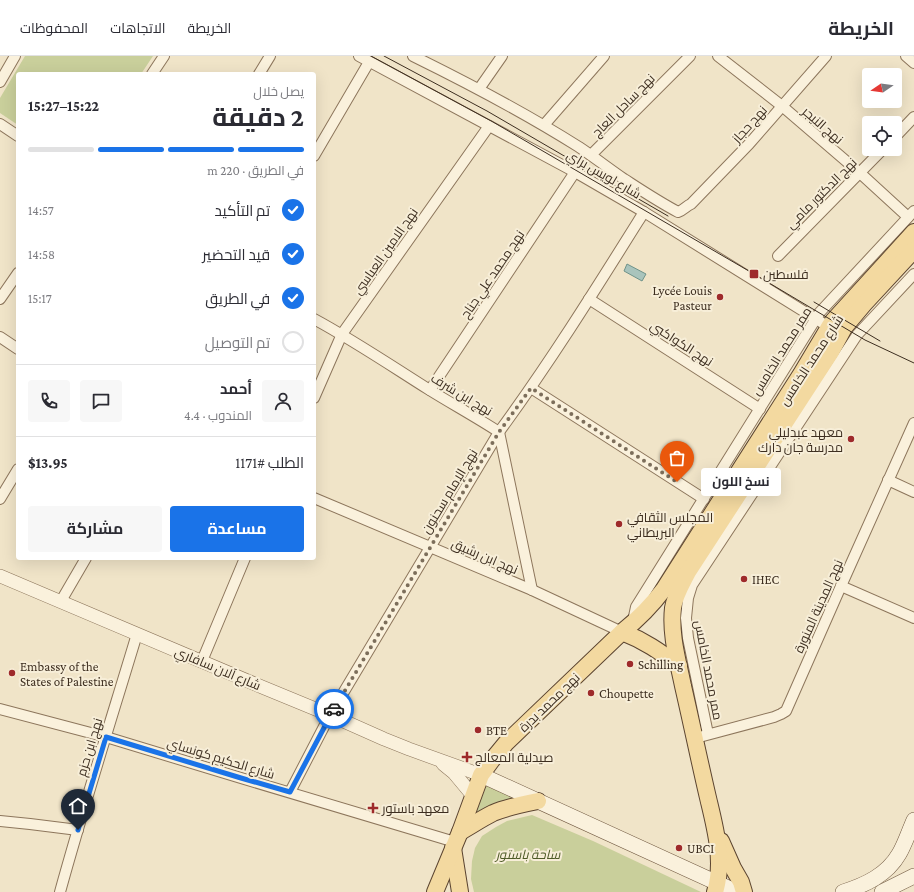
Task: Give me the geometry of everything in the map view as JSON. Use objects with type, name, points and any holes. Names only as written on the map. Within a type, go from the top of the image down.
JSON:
[{"type":"main road","name":"شارع محمد الخامس","points":[[627,628],[664,589],[801,374],[823,322],[854,297],[914,232]]},
{"type":"main road","name":"شارع محمد الخامس","points":[[714,824],[701,736],[679,666],[675,645],[672,623],[673,607],[677,594],[688,572],[827,359],[844,328],[914,250]]},
{"type":"main road","points":[[627,628],[640,639],[679,666]]},
{"type":"main road","name":"نهج محمد بدرة","points":[[435,892],[474,797],[481,775],[506,743],[627,628]]},
{"type":"main road","points":[[481,775],[716,888],[736,892]]},
{"type":"main road","points":[[460,892],[456,841],[492,814],[516,805],[538,802]]},
{"type":"main road","points":[[843,892],[869,882],[881,875],[889,867],[899,854],[914,820]]},
{"type":"main road","points":[[714,824],[719,864],[716,888]]},
{"type":"main road","points":[[714,824],[733,868],[741,882],[744,892]]},
{"type":"main road","points":[[899,854],[903,865],[914,872]]},
{"type":"main road","points":[[883,892],[914,876]]},
{"type":"street","points":[[0,82],[15,56]]},
{"type":"street","points":[[153,72],[164,56]]},
{"type":"street","points":[[260,72],[270,56]]},
{"type":"street","name":"شارع لويس براي","points":[[359,56],[575,172],[644,212],[823,322]]},
{"type":"street","name":"شارع لويس براي","points":[[413,56],[479,89],[544,125],[591,155],[622,178],[678,212],[687,206]]},
{"type":"street","points":[[479,89],[502,56]]},
{"type":"street","points":[[544,125],[604,56]]},
{"type":"street","name":"نهج ساحل العاج","points":[[591,155],[690,56]]},
{"type":"street","name":"نهج النيجر","points":[[718,56],[782,106],[860,173],[911,214]]},
{"type":"street","name":"نهج حجاز","points":[[687,206],[691,204],[749,144],[826,56]]},
{"type":"street","points":[[906,56],[914,63]]},
{"type":"street","points":[[316,153],[369,62]]},
{"type":"street","points":[[902,130],[914,117]]},
{"type":"street","points":[[0,124],[16,135]]},
{"type":"street","name":"نهج الامين العباسي","points":[[316,393],[342,334],[489,126]]},
{"type":"street","name":"نهج الدكتور مامي","points":[[778,256],[876,156]]},
{"type":"street","name":"نهج محمد علي جناح","points":[[430,390],[575,172]]},
{"type":"street","name":"نهج الإمام سحنون","points":[[290,792],[330,715],[499,432],[531,388],[644,212]]},
{"type":"street","name":"ممر محمد الخامس","points":[[627,628],[636,607],[760,409],[823,322],[820,312],[911,214]]},
{"type":"street","name":"ممر محمد الخامس","points":[[701,736],[686,618],[688,598],[692,585],[857,335],[914,274]]},
{"type":"street","points":[[0,299],[16,276]]},
{"type":"street","name":"نهج الكواكبي","points":[[589,299],[760,409]]},
{"type":"street","name":"نهج ابن شرف","points":[[316,319],[499,432],[532,590]]},
{"type":"street","points":[[0,337],[16,348]]},
{"type":"street","points":[[531,388],[704,499]]},
{"type":"street","name":"نهج المدينة المنورة","points":[[701,736],[774,717],[786,711],[914,423]]},
{"type":"street","points":[[0,499],[16,472]]},
{"type":"street","points":[[888,480],[914,492]]},
{"type":"street","name":"نهج ابن رشيق","points":[[316,499],[532,590],[627,628]]},
{"type":"street","points":[[60,602],[85,560]]},
{"type":"street","points":[[202,661],[244,560]]},
{"type":"street","name":"شارع آلان سافاري","points":[[0,576],[409,749],[481,775]]},
{"type":"street","points":[[841,586],[914,618]]},
{"type":"street","name":"نهج ابن حزم","points":[[60,892],[137,634]]},
{"type":"street","name":"شارع الحكيم كونساي","points":[[0,709],[106,737],[456,841]]},
{"type":"street","points":[[437,759],[454,773],[474,797]]},
{"type":"street","points":[[0,821],[78,830]]},
{"type":"green space","points":[[25,56],[153,56],[142,72],[16,72],[16,124],[0,113],[0,98]]},
{"type":"green space","points":[[488,782],[525,799],[473,820]]},
{"type":"green space","name":"ساحة باستور","points":[[532,815],[593,841],[701,892],[474,892],[471,879],[472,861],[475,848],[482,836],[507,821]]},
{"type":"water","points":[[627,264],[646,274],[642,281],[624,271]]},
{"type":"tram line","points":[[371,56],[493,122],[865,340],[914,363]]},
{"type":"tram line","points":[[384,56],[487,111],[668,216]]},
{"type":"tram line","points":[[814,302],[880,341]]},
{"type":"way so far","points":[[334,709],[499,432],[531,388],[677,482]]},
{"type":"place","name":"فلسطين","points":[[754,274]]},
{"type":"place","name":"Lycée Louis Pasteur","points":[[720,297]]},
{"type":"place","name":"معهد عبدليلي مدرسة جان دارك","points":[[851,439]]},
{"type":"place","name":"نسخ اللون","points":[[677,482]]},
{"type":"place","name":"المجلس الثقافي البريطاني","points":[[619,524]]},
{"type":"place","name":"IHEC","points":[[744,579]]},
{"type":"place","name":"Schilling","points":[[630,664]]},
{"type":"place","name":"Embassy of the States of Palestine","points":[[12,673]]},
{"type":"place","name":"Choupette","points":[[591,693]]},
{"type":"place","name":"BTE","points":[[478,730]]},
{"type":"place","name":"صيدلية المعالج","points":[[467,757]]},
{"type":"place","name":"معهد باستور","points":[[373,808]]},
{"type":"place","name":"UBCI","points":[[679,848]]},
{"type":"route","points":[[78,830],[106,737],[290,792],[334,709]]}]
